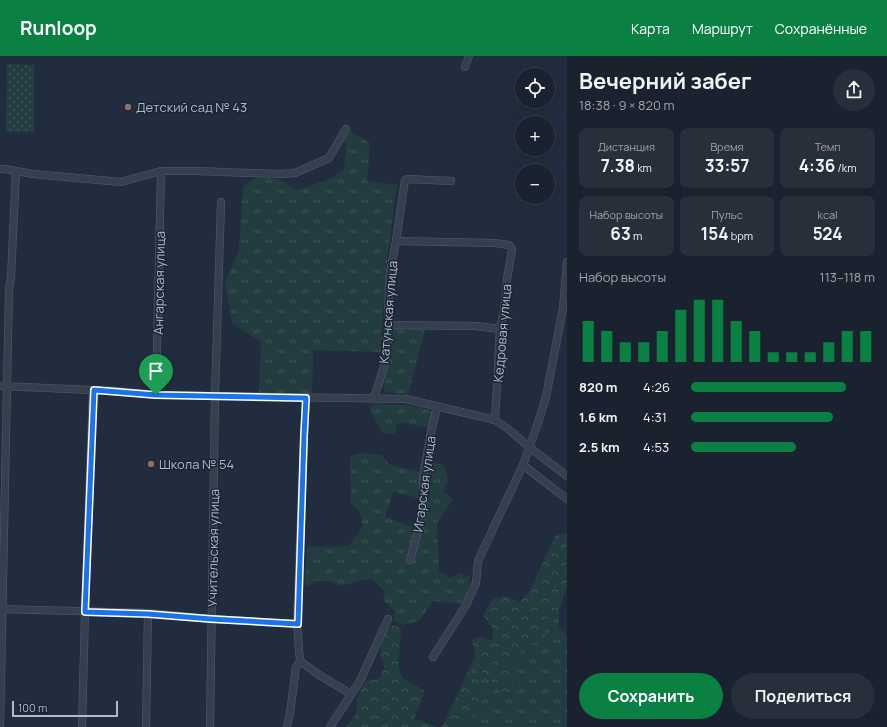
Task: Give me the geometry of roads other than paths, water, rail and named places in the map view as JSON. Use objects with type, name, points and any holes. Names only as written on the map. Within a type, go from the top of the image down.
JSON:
[{"type":"street","points":[[465,67],[469,56]]},
{"type":"street","points":[[0,169],[33,174],[121,182],[161,171],[280,174],[295,173],[329,158],[346,129]]},
{"type":"street","points":[[0,727],[3,386],[9,290],[12,277],[16,171]]},
{"type":"street","name":"Ангарская улица","points":[[156,395],[161,171]]},
{"type":"street","name":"Катунская улица","points":[[374,398],[385,363],[388,325],[389,278],[396,241],[404,180],[451,181]]},
{"type":"street","name":"Учительская улица","points":[[210,727],[215,396],[221,202]]},
{"type":"street","name":"Кедровая улица","points":[[396,241],[495,243],[512,247],[504,310],[500,329],[495,420]]},
{"type":"street","points":[[433,657],[466,605],[476,583],[478,561],[530,448],[546,396],[563,308],[567,262]]},
{"type":"street","points":[[388,325],[476,326],[500,329]]},
{"type":"street","points":[[3,386],[94,390],[156,395],[406,399],[495,420],[567,476]]},
{"type":"street","points":[[82,727],[94,390]]},
{"type":"street","points":[[287,727],[296,667],[300,661],[298,624],[306,398]]},
{"type":"street","name":"Игарская улица","points":[[410,560],[421,521],[424,503],[423,477],[437,407]]},
{"type":"street","points":[[523,465],[567,499]]},
{"type":"street","points":[[2,609],[148,614],[298,624]]},
{"type":"street","points":[[146,727],[148,614]]},
{"type":"street","points":[[330,727],[360,681],[388,619]]},
{"type":"street","points":[[300,661],[319,675],[351,694]]},
{"type":"place","name":"Детский сад № 43","points":[[128,107]]},
{"type":"place","name":"Школа № 54","points":[[151,464]]}]
